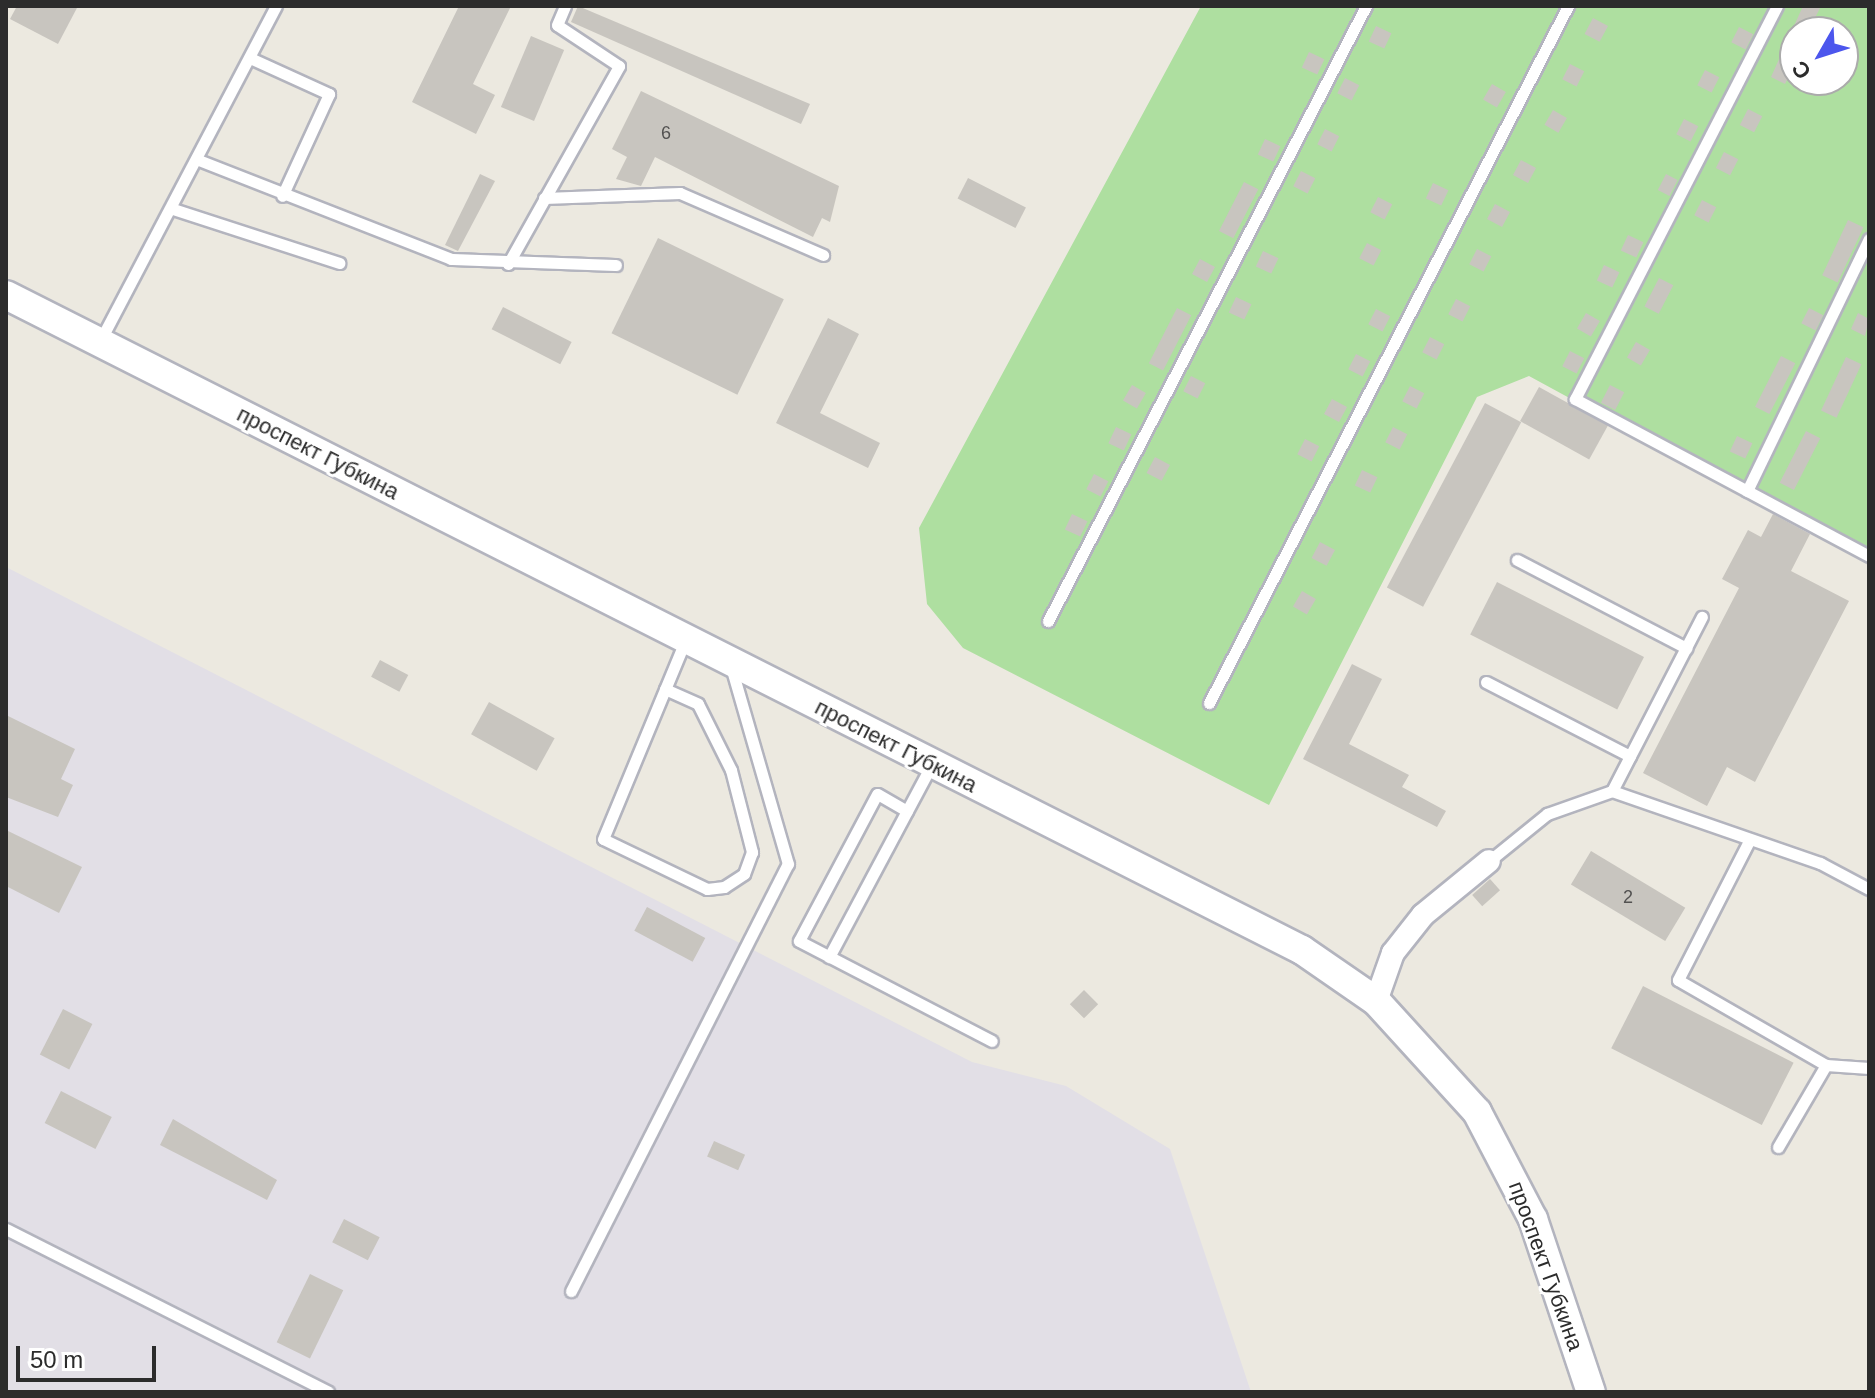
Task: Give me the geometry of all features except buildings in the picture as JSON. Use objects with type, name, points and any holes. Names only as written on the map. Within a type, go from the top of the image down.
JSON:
[{"type":"street","name":"проспект Губкина","points":[[6,295],[685,641],[1302,950],[1376,1001],[1426,1049],[1507,1161],[1591,1392]]},
{"type":"street","points":[[1376,1001],[1393,953],[1423,915],[1489,861]]},
{"type":"lane","points":[[100,342],[173,209],[276,6]]},
{"type":"lane","points":[[508,264],[619,66],[557,25],[565,6]]},
{"type":"lane","points":[[1048,621],[1366,6]]},
{"type":"lane","points":[[1209,703],[1568,6]]},
{"type":"lane","points":[[1777,6],[1575,399],[1869,556]]},
{"type":"lane","points":[[250,58],[329,94],[282,196]]},
{"type":"lane","points":[[196,159],[282,196],[451,259],[508,264],[616,265]]},
{"type":"lane","points":[[544,198],[680,193],[823,255]]},
{"type":"lane","points":[[173,209],[339,263]]},
{"type":"lane","points":[[1747,491],[1869,239]]},
{"type":"lane","points":[[1517,560],[1686,648]]},
{"type":"lane","points":[[1612,791],[1702,617]]},
{"type":"lane","points":[[665,689],[698,704],[731,770],[752,852],[744,874],[724,887],[707,889],[603,839],[665,689],[685,641]]},
{"type":"lane","points":[[571,1291],[788,864],[730,662]]},
{"type":"lane","points":[[1486,682],[1630,756]]},
{"type":"lane","points":[[829,957],[932,764]]},
{"type":"lane","points":[[1489,861],[1547,814],[1612,791],[1749,841],[1820,863],[1869,889]]},
{"type":"lane","points":[[907,811],[877,794],[799,941],[992,1041]]},
{"type":"lane","points":[[1749,841],[1678,980],[1826,1065],[1869,1068]]},
{"type":"lane","points":[[1778,1147],[1826,1065]]},
{"type":"lane","points":[[6,1229],[328,1392]]},
{"type":"shaded area","points":[[6,567],[972,1062],[1066,1086],[1170,1149],[1251,1392],[6,1392]]},
{"type":"green space","points":[[1201,6],[1869,6],[1869,561],[1529,376],[1477,397],[1269,805],[963,648],[927,604],[919,528]]}]
